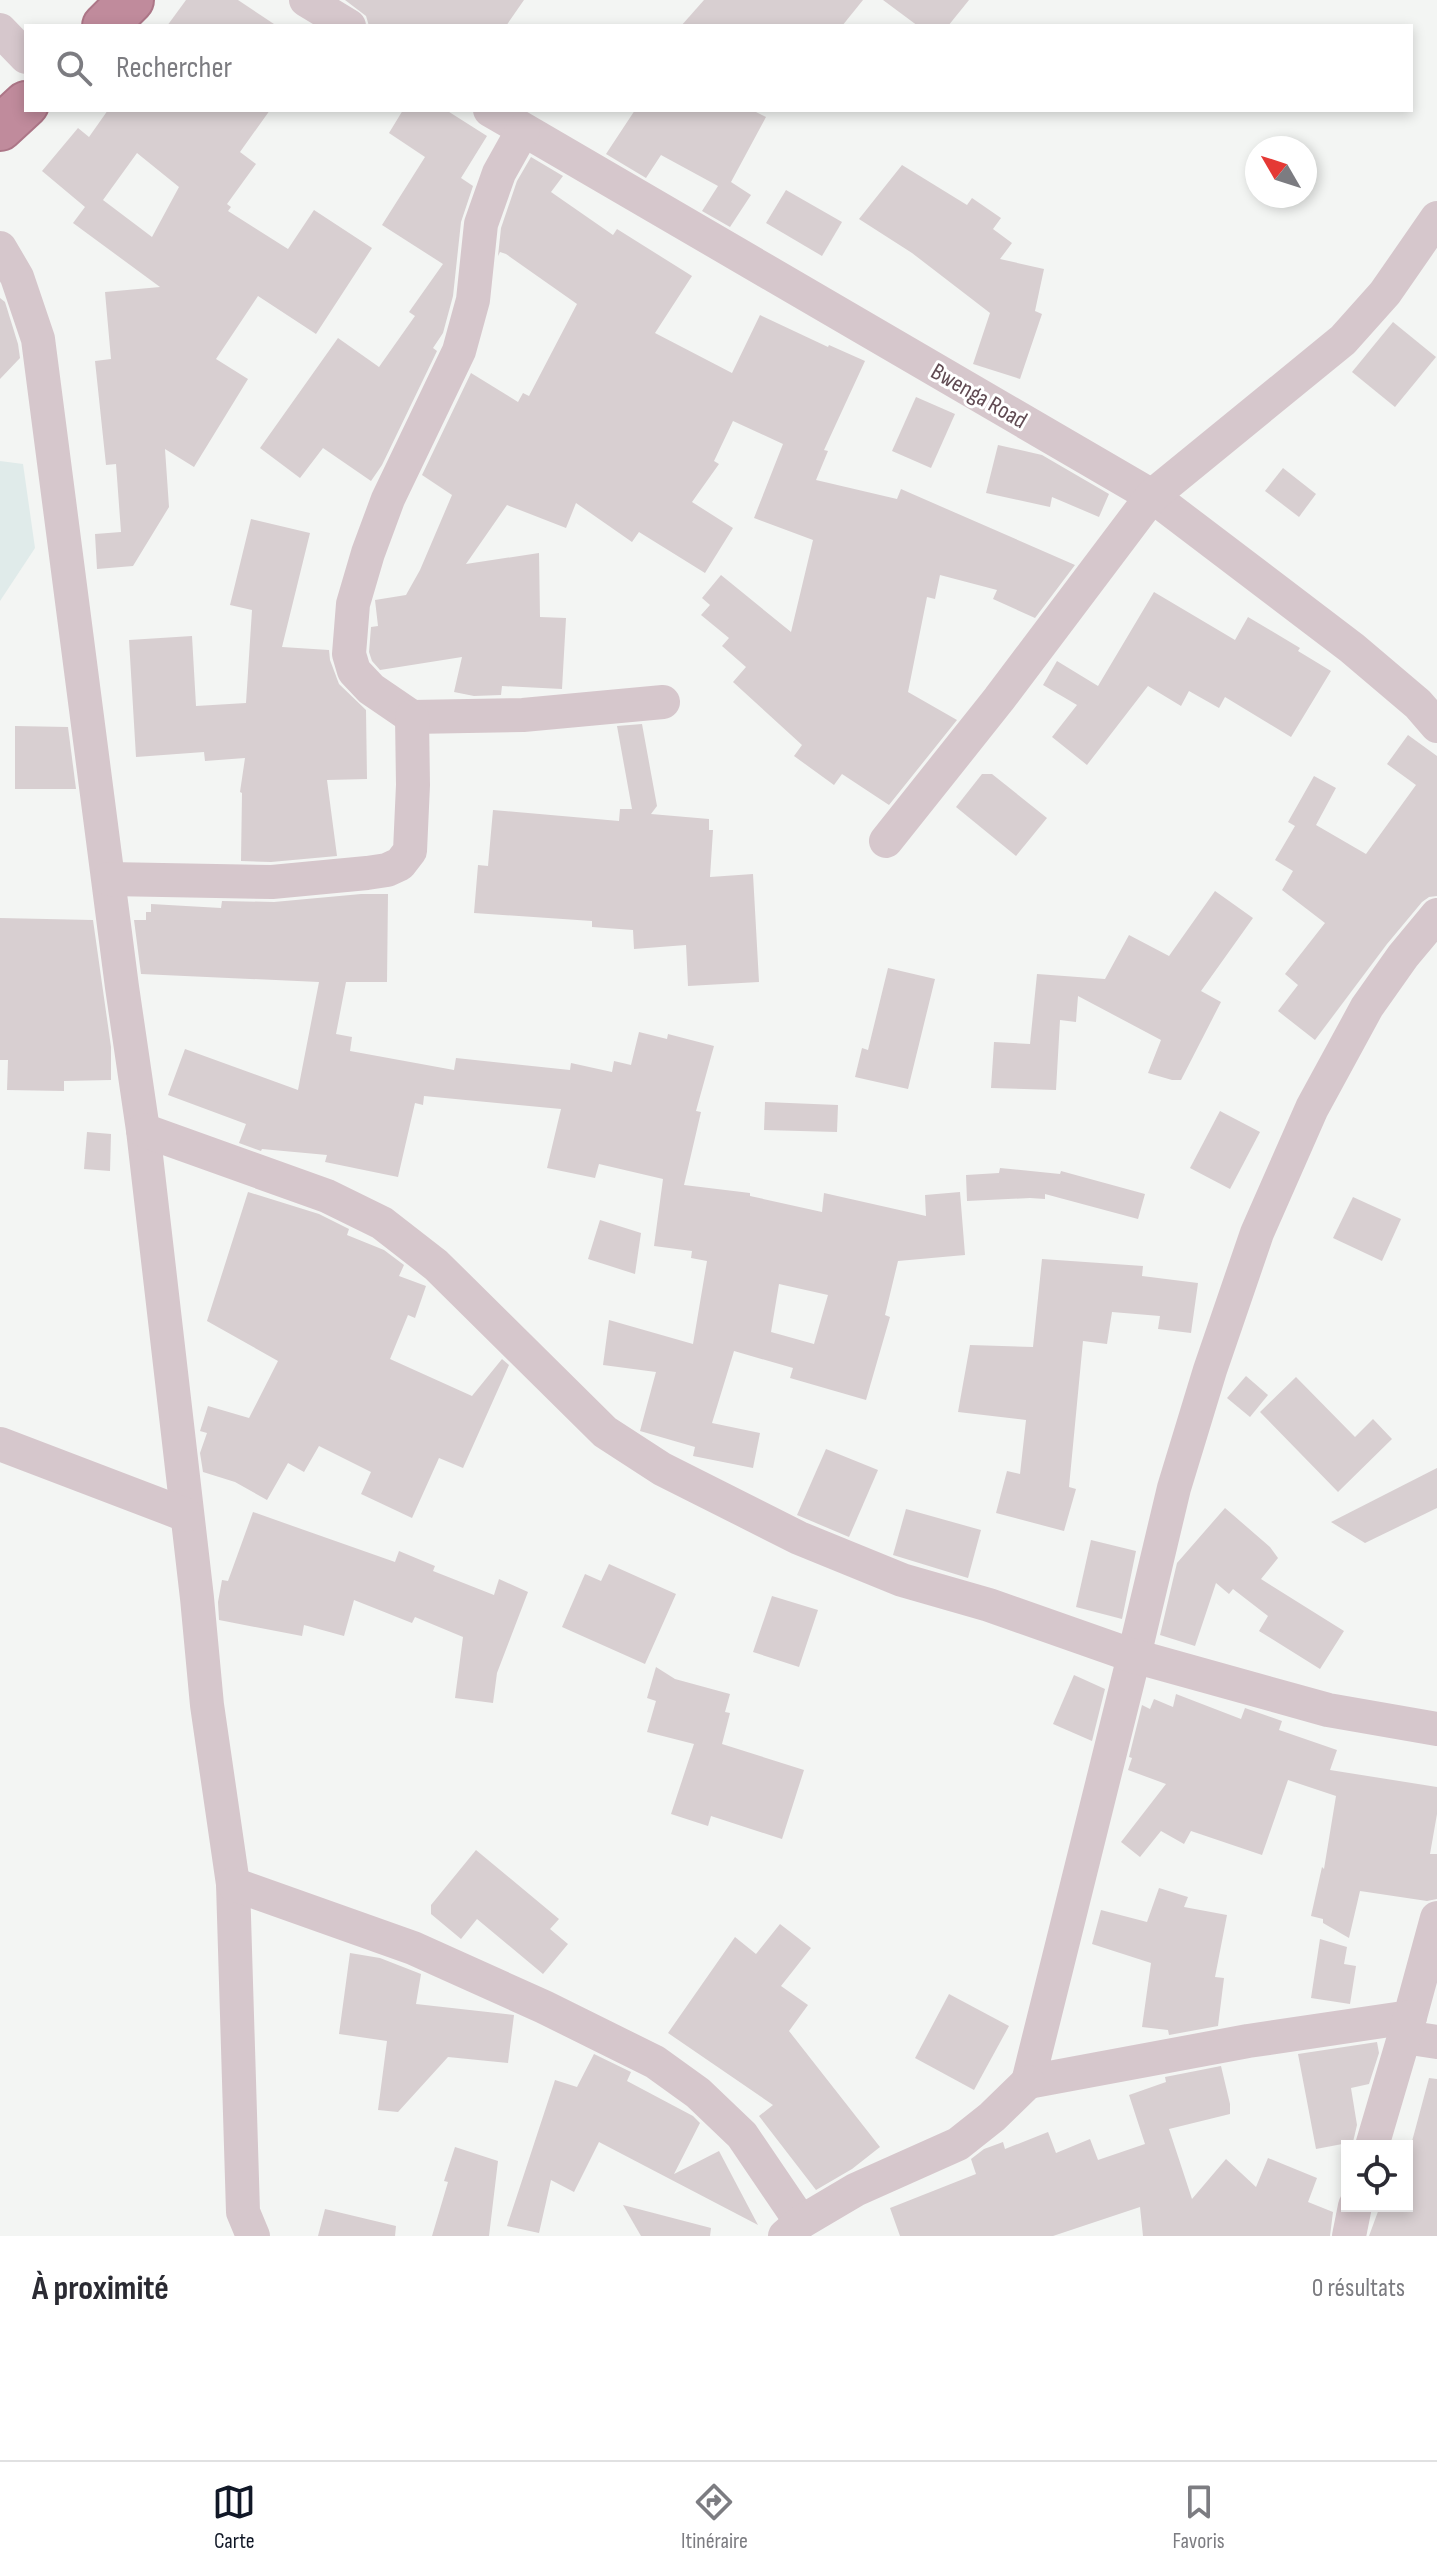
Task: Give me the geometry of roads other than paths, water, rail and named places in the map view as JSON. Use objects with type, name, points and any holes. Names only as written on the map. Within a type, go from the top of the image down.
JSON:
[{"type":"highway","points":[[107,24],[131,0]]},
{"type":"highway","points":[[0,128],[24,106]]},
{"type":"street","points":[[306,0],[346,24]]},
{"type":"street","points":[[0,30],[24,55]]},
{"type":"street","name":"Bwenga Road","points":[[493,112],[1152,496],[1352,648],[1418,704],[1437,726]]},
{"type":"street","points":[[523,130],[499,173],[481,224],[473,300],[463,340],[443,389],[388,499],[368,553],[353,604],[349,654],[354,671],[371,689],[412,717],[523,715],[663,702]]},
{"type":"street","points":[[886,841],[961,750],[1152,496],[1343,340],[1385,293],[1437,218]]},
{"type":"street","points":[[0,248],[17,277],[38,339],[143,1130],[207,1705],[233,1884],[243,2212],[253,2236]]},
{"type":"street","points":[[109,879],[272,882],[367,873],[400,864],[410,851],[412,717]]},
{"type":"street","points":[[233,1884],[413,1948],[612,2039],[655,2062],[698,2093],[742,2135],[793,2229],[855,2190],[958,2144],[992,2117],[1028,2082],[1174,1488],[1257,1233],[1312,1108],[1367,1007],[1437,915]]},
{"type":"street","points":[[143,1130],[327,1196],[382,1223],[436,1265],[605,1432],[662,1469],[799,1538],[902,1580],[989,1605],[1134,1656],[1328,1710],[1437,1729]]},
{"type":"street","points":[[0,1444],[186,1515]]},
{"type":"street","points":[[1374,2140],[1417,2032],[1437,1918]]},
{"type":"street","points":[[1028,2082],[1248,2041],[1417,2032]]},
{"type":"street","points":[[1349,2236],[1354,2212]]}]
